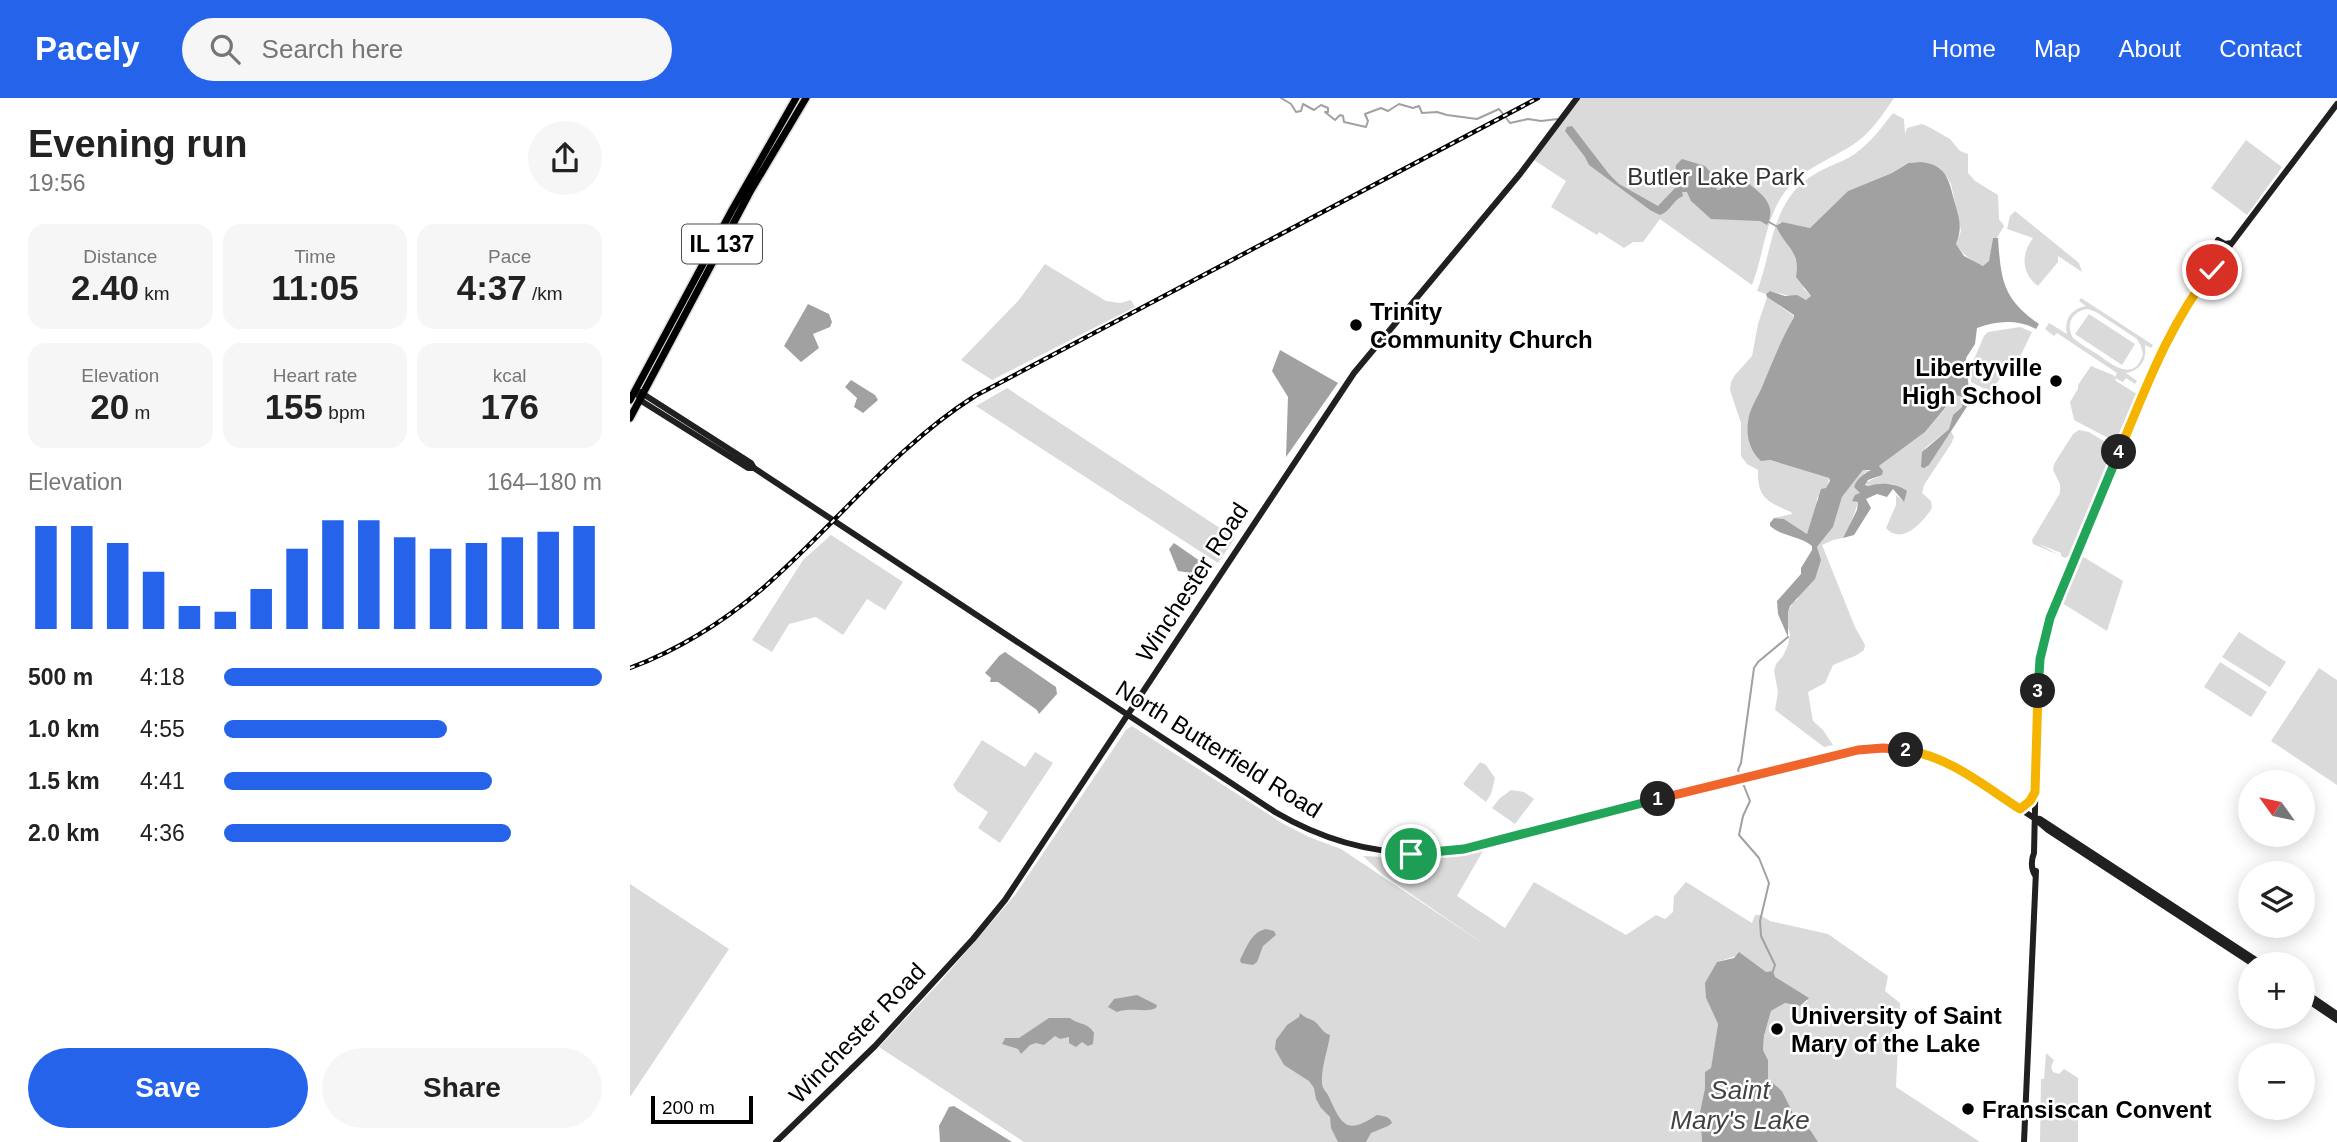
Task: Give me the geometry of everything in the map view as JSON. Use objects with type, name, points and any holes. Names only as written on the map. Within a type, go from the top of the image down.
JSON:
[{"type":"main road","name":"IL 137","points":[[630,418],[732,210],[796,98]]},
{"type":"main road","name":"IL 137","points":[[630,400],[640,394],[750,192],[806,98]]},
{"type":"main road","name":"Winchester Road","points":[[776,1142],[875,1046],[989,920],[1031,863],[1354,373],[1555,129],[1577,98]]},
{"type":"main road","points":[[2024,1142],[2036,858],[2034,818],[2039,671],[2050,618],[2159,358],[2178,321],[2212,270],[2337,104]]},
{"type":"main road","points":[[2218,240],[2225,244],[2233,242]]},
{"type":"main road","points":[[2212,270],[2226,273]]},
{"type":"main road","name":"North Butterfield Road","points":[[640,394],[698,424],[754,468],[1289,821],[1340,843],[1411,854],[1464,849],[1858,750],[1897,749],[1927,755],[1947,763],[2034,818]]},
{"type":"main road","name":"North Butterfield Road","points":[[640,394],[701,438],[748,468],[754,468]]},
{"type":"main road","points":[[698,424],[701,438]]},
{"type":"main road","points":[[2020,809],[2030,801],[2035,792]]},
{"type":"main road","points":[[2034,818],[2238,954]]},
{"type":"main road","points":[[2034,818],[2044,821],[2244,952]]},
{"type":"main road","points":[[2034,844],[2042,832],[2049,830]]},
{"type":"main road","points":[[2315,999],[2337,1014]]},
{"type":"main road","points":[[2315,1006],[2337,1020]]},
{"type":"green space","name":"Butler Lake Park","points":[[1579,98],[1894,98],[1864,136],[1807,172],[1784,193],[1773,214],[1752,285],[1660,219],[1643,242],[1633,242],[1624,248],[1551,207],[1566,181],[1534,160]]},
{"type":"green space","points":[[1893,113],[1904,119],[1905,134],[1907,128],[1922,124],[1950,139],[1960,151],[1968,154],[1968,173],[1975,181],[1998,195],[1999,219],[2004,226],[1997,238],[1993,239],[1989,262],[1983,266],[1975,262],[1956,244],[1961,231],[1951,184],[1947,177],[1920,162],[1907,163],[1892,173],[1848,191],[1810,228],[1780,222],[1777,226],[1794,254],[1804,289],[1811,296],[1809,299],[1757,291],[1778,220],[1792,194],[1813,175],[1861,149]]},
{"type":"green space","points":[[2246,140],[2282,167],[2247,215],[2211,188]]},
{"type":"green space","points":[[2015,211],[2079,263],[2082,272],[2058,256],[2058,262],[2038,286],[2032,281],[2026,269],[2025,257],[2033,238],[2007,229],[2010,216]]},
{"type":"green space","points":[[1045,264],[1106,301],[1120,303],[1131,300],[1135,307],[992,380],[961,360],[1019,300]]},
{"type":"green space","points":[[1767,297],[1794,316],[1752,409],[1766,459],[1829,478],[1828,486],[1817,498],[1816,511],[1807,534],[1784,519],[1774,518],[1792,514],[1765,497],[1759,487],[1758,470],[1747,464],[1741,456],[1741,423],[1730,390],[1731,382],[1752,356]]},
{"type":"green space","points":[[2081,298],[2153,345],[2151,348],[2145,345],[2142,363],[2136,369],[2126,373],[2137,381],[2135,384],[2126,378],[2123,382],[2115,378],[2137,392],[2119,438],[2110,439],[2074,420],[2070,402],[2091,366],[2115,377],[2117,373],[2057,333],[2054,336],[2045,329],[2049,323],[2067,334],[2070,316],[2086,306],[2079,301]],"holes":[[[2088,309],[2137,339],[2143,354],[2135,368],[2129,370],[2116,366],[2073,338],[2070,323],[2074,315]]]},
{"type":"green space","points":[[2089,314],[2135,344],[2122,365],[2075,334]]},
{"type":"green space","points":[[2020,327],[2032,332],[2016,365],[2008,366],[1991,392],[1971,382],[1971,366],[1984,336],[1988,332]]},
{"type":"green space","points":[[1007,388],[1235,538],[1218,563],[976,406]]},
{"type":"green space","points":[[1957,395],[1963,397],[1962,407],[1953,415],[1949,429],[1925,448],[1929,465],[1951,431],[1954,437],[1951,444],[1924,485],[1922,493],[1931,501],[1932,508],[1912,530],[1892,533],[1886,528],[1896,505],[1896,495],[1904,502],[1895,485],[1869,486],[1865,483],[1882,475],[1879,466],[1925,432]]},
{"type":"green space","points":[[2079,430],[2089,432],[2115,451],[2073,553],[2065,558],[2061,553],[2039,544],[2059,555],[2033,544],[2032,540],[2060,493],[2060,484],[2053,470],[2054,464],[2073,434]]},
{"type":"green space","points":[[1863,470],[1872,471],[1864,473],[1856,507],[1843,538],[1822,545],[1865,645],[1864,650],[1857,655],[1833,665],[1825,683],[1808,692],[1813,721],[1833,745],[1824,747],[1775,710],[1778,692],[1774,671],[1788,645],[1788,612],[1819,557],[1817,547],[1833,527],[1842,497]]},
{"type":"green space","points":[[831,535],[903,582],[885,610],[867,599],[843,635],[816,617],[789,624],[772,652],[752,640],[803,560]]},
{"type":"green space","points":[[2082,556],[2123,581],[2107,631],[2062,603]]},
{"type":"green space","points":[[2239,632],[2286,662],[2270,687],[2222,657]]},
{"type":"green space","points":[[2220,662],[2267,692],[2251,717],[2204,687]]},
{"type":"green space","points":[[2319,668],[2337,680],[2337,785],[2271,741]]},
{"type":"green space","points":[[1132,726],[1282,823],[1341,849],[1487,946],[1383,875],[1363,856],[1425,859],[1484,849],[1457,896],[1505,928],[1534,882],[1626,935],[1656,915],[1665,919],[1673,912],[1674,896],[1686,882],[1752,923],[1755,915],[1760,915],[1770,921],[1828,934],[1888,976],[1885,991],[1900,1003],[1896,1087],[1980,1142],[1818,1142],[1793,1113],[1782,1091],[1767,1079],[1768,1060],[1763,1050],[1771,1011],[1785,1003],[1800,1006],[1808,1001],[1736,956],[1717,962],[1706,998],[1718,1024],[1711,1069],[1705,1072],[1700,1112],[1702,1142],[1024,1142],[879,1047],[1015,895],[1126,730]]},
{"type":"green space","points":[[982,740],[1025,767],[1035,752],[1053,763],[1000,843],[978,828],[988,812],[957,791],[953,785]]},
{"type":"green space","points":[[1480,762],[1486,765],[1495,778],[1486,802],[1463,784]]},
{"type":"green space","points":[[1511,790],[1524,792],[1534,799],[1515,824],[1492,808]]},
{"type":"green space","points":[[630,884],[729,949],[630,1097]]},
{"type":"green space","points":[[2046,1053],[2054,1060],[2051,1067],[2053,1072],[2059,1074],[2064,1069],[2078,1078],[2078,1142],[2040,1142],[2041,1079],[2044,1079]]},
{"type":"water","points":[[1572,126],[1619,184],[1658,206],[1677,186],[1676,165],[1682,159],[1705,166],[1713,175],[1717,190],[1721,189],[1733,174],[1750,185],[1763,196],[1770,209],[1767,225],[1760,221],[1711,219],[1691,201],[1687,192],[1682,192],[1683,196],[1660,215],[1650,210],[1589,165],[1565,131]]},
{"type":"water","points":[[1920,162],[1936,166],[1948,180],[1960,222],[1956,244],[1964,256],[1983,266],[1989,261],[1993,238],[1998,238],[2006,288],[2018,306],[2039,324],[2036,329],[2007,322],[1977,328],[1975,344],[1966,358],[1970,402],[1929,465],[1921,467],[1922,452],[1949,429],[1953,415],[1962,407],[1963,397],[1956,395],[1925,432],[1879,466],[1883,471],[1882,475],[1868,480],[1865,485],[1898,486],[1907,491],[1904,502],[1893,489],[1887,497],[1877,494],[1866,499],[1871,508],[1854,535],[1843,538],[1857,510],[1858,502],[1852,501],[1855,495],[1860,493],[1854,487],[1863,475],[1871,470],[1863,470],[1842,497],[1833,527],[1817,547],[1821,560],[1815,579],[1790,606],[1788,637],[1778,614],[1777,601],[1801,574],[1801,568],[1812,546],[1775,530],[1770,523],[1774,518],[1784,519],[1807,534],[1821,489],[1826,488],[1830,481],[1829,478],[1770,460],[1761,461],[1754,453],[1748,438],[1748,422],[1752,409],[1794,317],[1766,294],[1770,291],[1785,296],[1797,295],[1806,300],[1811,296],[1796,277],[1794,255],[1776,226],[1782,222],[1810,228],[1848,191],[1892,173],[1908,163]]},
{"type":"water","points":[[808,304],[829,314],[832,322],[830,327],[813,334],[819,348],[801,362],[784,346]]},
{"type":"water","points":[[1280,350],[1338,383],[1286,457],[1288,397],[1272,371]]},
{"type":"water","points":[[851,380],[875,395],[878,400],[863,413],[854,407],[857,398],[845,387]]},
{"type":"water","points":[[1174,543],[1210,568],[1205,575],[1178,571],[1169,549]]},
{"type":"water","points":[[1005,652],[1056,687],[1057,694],[1039,714],[998,682],[990,682],[991,678],[985,673]]},
{"type":"water","points":[[1266,929],[1274,931],[1276,935],[1263,946],[1257,962],[1253,965],[1241,963],[1250,941],[1257,933]]},
{"type":"water","name":"Saint Mary's Lake","points":[[1739,952],[1766,972],[1773,971],[1775,977],[1809,998],[1800,1006],[1785,1003],[1771,1011],[1763,1050],[1768,1060],[1768,1079],[1782,1091],[1793,1113],[1818,1142],[1702,1142],[1700,1112],[1705,1072],[1711,1068],[1718,1024],[1706,998],[1705,983],[1717,962],[1734,958]]},
{"type":"water","points":[[1137,995],[1157,1005],[1156,1008],[1117,1012],[1108,1007],[1114,999]]},
{"type":"water","points":[[1300,1013],[1330,1035],[1322,1085],[1342,1121],[1352,1126],[1377,1115],[1390,1119],[1392,1123],[1371,1133],[1366,1142],[1338,1142],[1331,1128],[1330,1117],[1316,1099],[1314,1088],[1309,1081],[1284,1065],[1275,1049],[1276,1040]]},
{"type":"water","points":[[1049,1018],[1070,1018],[1089,1027],[1094,1033],[1093,1044],[1088,1046],[1082,1042],[1076,1047],[1069,1043],[1069,1037],[1060,1039],[1055,1036],[1044,1045],[1030,1045],[1021,1054],[1018,1049],[1002,1044],[1005,1038],[1019,1038]]},
{"type":"water","points":[[954,1106],[1012,1142],[940,1142],[939,1126],[949,1107]]},
{"type":"waterway","points":[[1281,98],[1291,104],[1296,112],[1301,111],[1303,104],[1314,110],[1321,105],[1328,108],[1328,112],[1325,112],[1335,120],[1340,115],[1343,116],[1344,122],[1366,127],[1368,121],[1365,114],[1381,108],[1388,111],[1399,104],[1413,108],[1419,106],[1422,113],[1437,112],[1477,119],[1499,109],[1510,123],[1528,119],[1558,119]]},
{"type":"waterway","points":[[1769,222],[1776,226]]},
{"type":"waterway","points":[[1740,775],[1738,770],[1754,668],[1788,637]]},
{"type":"waterway","points":[[1742,781],[1750,801],[1739,835],[1759,858],[1769,883],[1760,921],[1761,936],[1775,965],[1773,971]]},
{"type":"railway","points":[[630,668],[683,644],[747,601],[789,565],[917,439],[975,396],[1538,98]]},
{"type":"place","name":"Trinity Community Church","points":[[1356,325]]},
{"type":"place","name":"Libertyville High School","points":[[2056,381]]},
{"type":"place","name":"University of Saint Mary of the Lake","points":[[1777,1029]]},
{"type":"place","name":"Fransiscan Convent","points":[[1968,1109]]},
{"type":"route","points":[[1411,854],[1464,849],[1866,748],[1897,749],[1927,755],[1956,767],[2020,809],[2026,805],[2035,792],[2039,671],[2054,606],[2159,358],[2178,321],[2212,270]]}]
